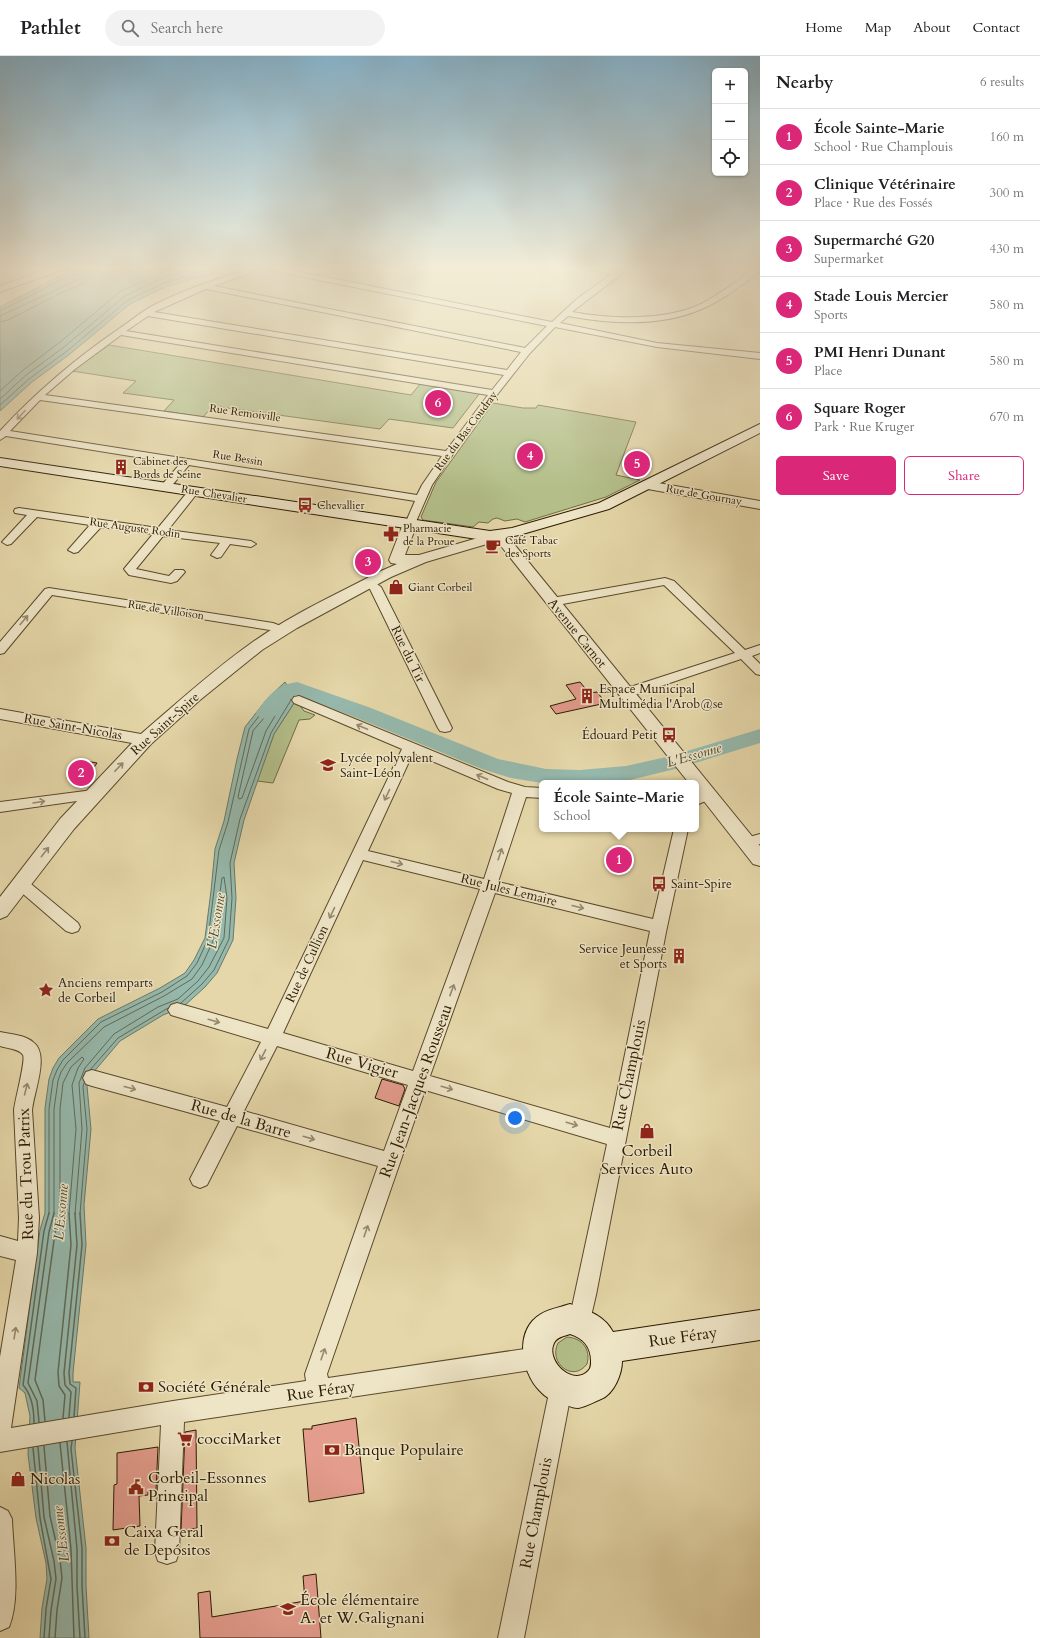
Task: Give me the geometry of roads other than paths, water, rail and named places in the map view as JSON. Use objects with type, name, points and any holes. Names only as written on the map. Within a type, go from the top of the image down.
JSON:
[{"type":"main road","name":"Rue Chevalier","points":[[0,462],[407,524],[477,538],[500,536],[604,506],[760,428]]},
{"type":"main road","points":[[570,1319],[580,1321],[595,1332],[605,1348],[607,1359],[605,1370],[601,1379],[593,1387],[583,1391],[572,1391],[561,1388],[546,1376],[538,1358],[537,1348],[539,1338],[544,1330],[560,1320],[570,1319]]},
{"type":"main road","name":"Rue Féray","points":[[605,1348],[760,1325]]},
{"type":"street","points":[[2,435],[38,397],[69,370],[105,342]]},
{"type":"street","points":[[179,342],[494,393]]},
{"type":"street","points":[[324,342],[509,373]]},
{"type":"street","points":[[481,342],[527,351]]},
{"type":"street","name":"Rue du Bas Coudray","points":[[407,524],[427,485],[448,454],[534,342]]},
{"type":"street","points":[[643,342],[663,346],[760,356]]},
{"type":"street","name":"Rue Remoiville","points":[[38,397],[448,454]]},
{"type":"street","name":"Rue Bessin","points":[[2,435],[187,462],[421,499]]},
{"type":"street","points":[[165,487],[187,462]]},
{"type":"street","name":"Rue de Gournay","points":[[647,485],[760,505]]},
{"type":"street","points":[[179,572],[173,579],[170,580],[133,573],[130,569],[194,491]]},
{"type":"street","name":"Rue Auguste Rodin","points":[[19,511],[252,544]]},
{"type":"street","points":[[7,542],[35,513]]},
{"type":"street","points":[[74,550],[98,523]]},
{"type":"street","name":"Rue Saint-Spire","points":[[369,583],[401,554],[407,524]]},
{"type":"street","name":"Avenue Carnot","points":[[500,536],[671,749],[693,780]]},
{"type":"street","name":"Rue Saint-Spire","points":[[0,911],[20,883],[93,794],[145,740],[225,671],[256,647],[282,631],[386,574],[477,538]]},
{"type":"street","points":[[217,555],[227,541]]},
{"type":"street","points":[[386,574],[394,568],[401,554],[422,559]]},
{"type":"street","points":[[552,602],[665,581],[670,583],[760,670]]},
{"type":"street","name":"Rue du Tir","points":[[369,583],[375,587],[445,728]]},
{"type":"street","name":"Rue de Villoison","points":[[0,650],[49,591],[273,627],[282,631]]},
{"type":"street","points":[[626,693],[760,649]]},
{"type":"street","points":[[299,700],[503,786],[539,793]]},
{"type":"street","name":"Rue Saint-Nicolas","points":[[0,714],[145,740]]},
{"type":"street","name":"Rue de Cullion","points":[[200,1178],[272,1037],[360,854],[406,753],[410,748]]},
{"type":"street","name":"Avenue Carnot","points":[[699,788],[753,841],[760,859]]},
{"type":"street","name":"Rue Jean-Jacques Rousseau","points":[[318,1391],[316,1374],[390,1161],[490,885],[519,797],[519,790]]},
{"type":"street","points":[[0,808],[93,794]]},
{"type":"street","name":"Rue Champlouis","points":[[580,1321],[659,927],[680,832]]},
{"type":"street","name":"Rue Jules Lemaire","points":[[360,854],[659,927]]},
{"type":"street","points":[[20,883],[72,927]]},
{"type":"street","name":"Rue Vigier","points":[[177,1010],[616,1138]]},
{"type":"street","name":"Rue du Trou Patrix","points":[[0,1039],[19,1043],[30,1048],[33,1062],[24,1098],[23,1110],[29,1218],[27,1253],[0,1427]]},
{"type":"street","name":"Rue de la Barre","points":[[92,1078],[390,1161]]},
{"type":"street","points":[[0,1246],[27,1253]]},
{"type":"street","name":"Rue Féray","points":[[0,1441],[173,1412],[538,1358]]},
{"type":"street","name":"Rue Champlouis","points":[[511,1638],[561,1388]]},
{"type":"street","points":[[167,1552],[173,1412]]},
{"type":"street","points":[[0,1519],[2,1601],[0,1618]]},
{"type":"water","points":[[0,342],[85,342],[32,382],[0,411]]},
{"type":"water","points":[[285,682],[296,700],[274,734],[244,820],[234,863],[236,898],[233,940],[217,973],[205,987],[183,1007],[163,1015],[120,1041],[92,1074],[87,1086],[91,1129],[84,1205],[86,1245],[73,1382],[80,1382],[75,1448],[86,1548],[86,1586],[89,1638],[40,1638],[42,1608],[47,1579],[46,1563],[36,1518],[28,1454],[30,1416],[25,1393],[19,1388],[40,1230],[45,1213],[45,1108],[49,1079],[59,1058],[98,1019],[160,988],[185,973],[194,960],[205,938],[215,849],[224,821],[245,727],[267,699]]},
{"type":"waterway","name":"L'Essonne","points":[[267,713],[283,693],[297,688],[364,713],[490,764],[534,775],[558,778],[603,776],[648,769],[694,757],[760,736]]},
{"type":"place","name":"Square Roger","points":[[438,403]]},
{"type":"place","name":"Stade Louis Mercier","points":[[530,456]]},
{"type":"place","name":"PMI Henri Dunant","points":[[637,464]]},
{"type":"place","name":"Cabinet des Bords de Seine","points":[[121,467]]},
{"type":"place","name":"Chevallier","points":[[305,505]]},
{"type":"place","name":"Pharmacie de la Proue","points":[[391,534]]},
{"type":"place","name":"Café Tabac des Sports","points":[[493,546]]},
{"type":"place","name":"Supermarché G20","points":[[368,562]]},
{"type":"place","name":"Giant Corbeil","points":[[396,587]]},
{"type":"place","name":"Espace Municipal Multimédia l'Arob@se","points":[[587,696]]},
{"type":"place","name":"Édouard Petit","points":[[669,735]]},
{"type":"place","name":"Lycée polyvalent Saint-Léon","points":[[328,765]]},
{"type":"place","name":"Clinique Vétérinaire","points":[[81,773]]},
{"type":"place","name":"École Sainte-Marie","points":[[619,860]]},
{"type":"place","name":"Saint-Spire","points":[[659,884]]},
{"type":"place","name":"Service Jeunesse et Sports","points":[[679,956]]},
{"type":"place","name":"Anciens remparts de Corbeil","points":[[46,990]]},
{"type":"place","name":"Corbeil Services Auto","points":[[647,1131]]},
{"type":"place","name":"Société Générale","points":[[146,1387]]},
{"type":"place","name":"cocciMarket","points":[[185,1439]]},
{"type":"place","name":"Banque Populaire","points":[[332,1450]]},
{"type":"place","name":"Nicolas","points":[[18,1479]]},
{"type":"place","name":"Corbeil-Essonnes Principal","points":[[136,1487]]},
{"type":"place","name":"Caixa Geral de Depósitos","points":[[112,1541]]},
{"type":"place","name":"École élémentaire A. et W.Galignani","points":[[288,1609]]}]
